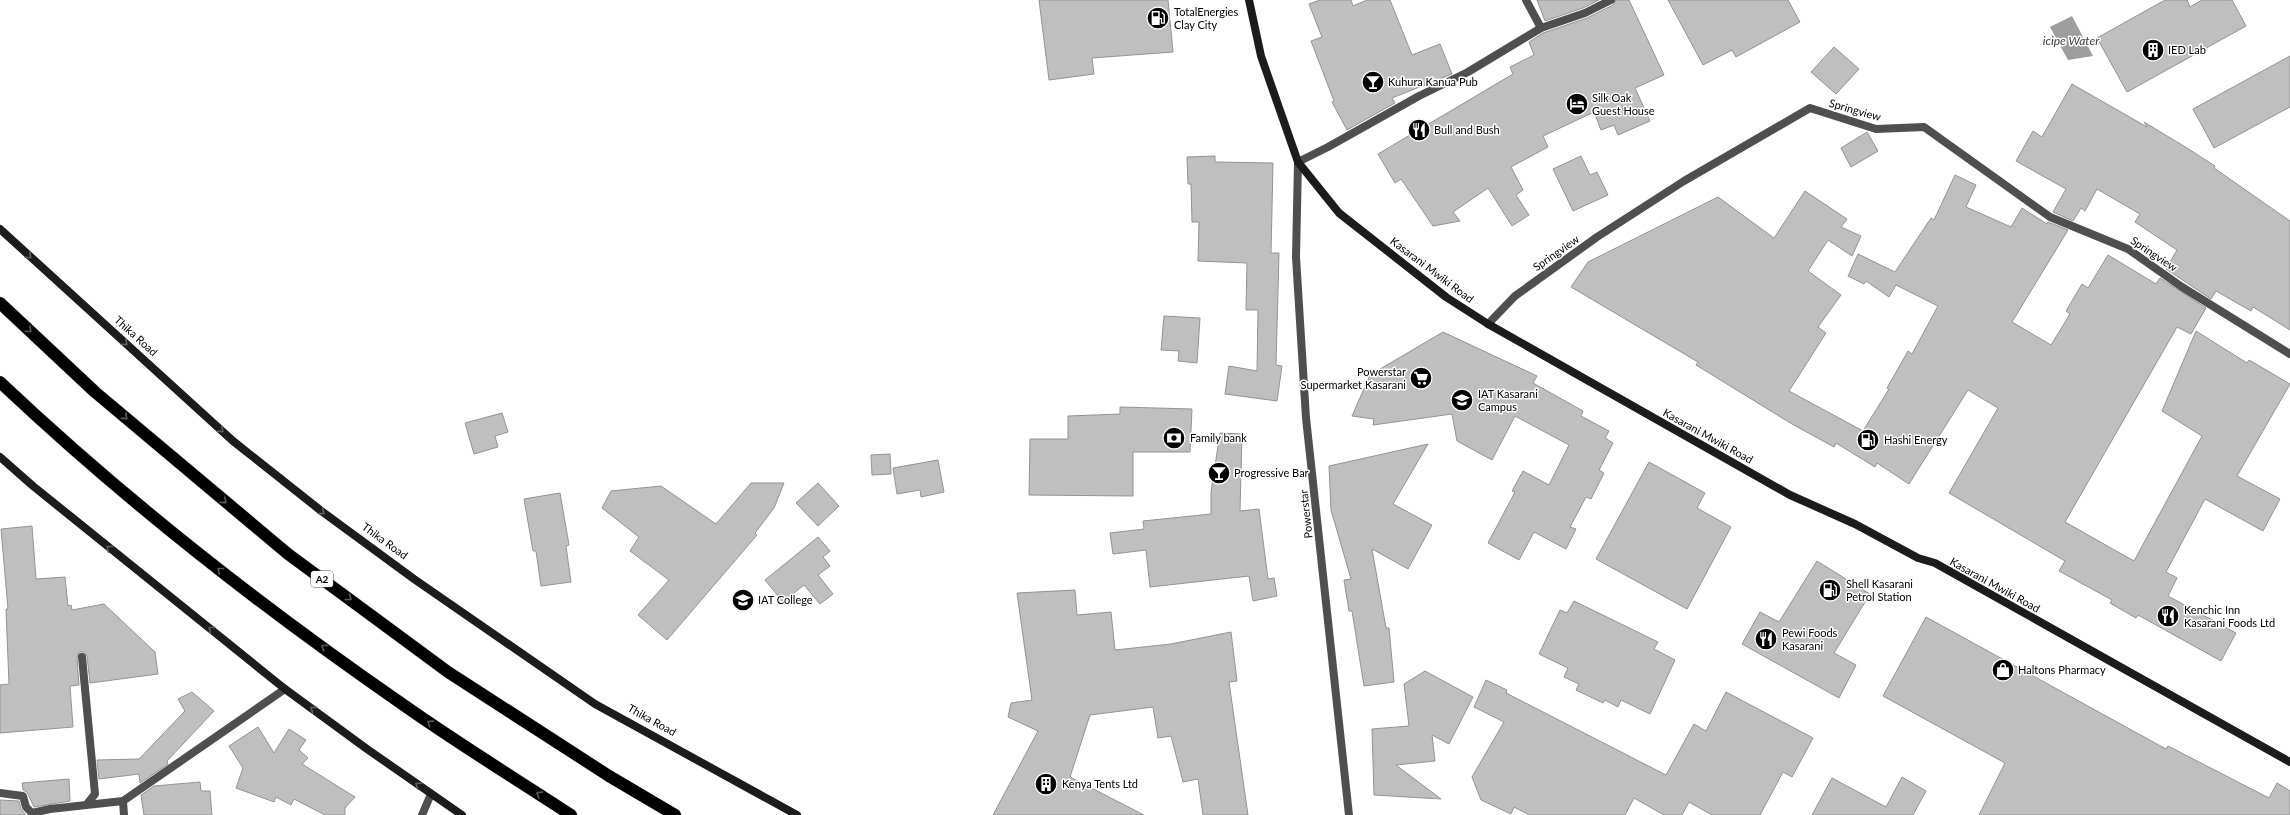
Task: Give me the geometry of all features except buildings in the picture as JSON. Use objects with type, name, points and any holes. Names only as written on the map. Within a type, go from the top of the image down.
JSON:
[{"type":"highway","name":"A2","points":[[0,303],[95,392],[288,554],[448,672],[609,776],[675,815]]},
{"type":"highway","points":[[0,382],[45,424],[138,505],[244,589],[406,707],[571,815]]},
{"type":"main road","name":"Kasarani Mwiki Road","points":[[1248,0],[1260,56],[1298,162],[1339,213],[1446,297],[1488,324],[1790,495],[1855,524],[1918,558],[1935,563],[2290,762]]},
{"type":"main road","name":"Thika Road","points":[[0,229],[233,441],[332,519],[421,584],[595,704],[798,815]]},
{"type":"main road","points":[[0,457],[33,486],[285,689],[462,815]]},
{"type":"street","points":[[1526,0],[1541,28]]},
{"type":"street","points":[[1298,162],[1328,148],[1419,96],[1468,72],[1541,28],[1585,13],[1611,0]]},
{"type":"street","name":"Springview","points":[[1488,324],[1515,296],[1597,238],[1684,181],[1810,108],[1876,129],[1924,127],[2050,217],[2128,248],[2182,287],[2290,354]]},
{"type":"street","name":"Powerstar","points":[[1298,162],[1296,257],[1306,418],[1349,815]]},
{"type":"street","points":[[82,657],[95,794],[87,804]]},
{"type":"street","points":[[0,793],[21,795],[26,807],[32,813],[87,804],[123,801],[285,689]]},
{"type":"street","points":[[422,815],[431,794]]},
{"type":"street","points":[[123,801],[124,815]]},
{"type":"water","name":"icipe Water","points":[[2072,16],[2093,56],[2068,60],[2050,27]]},
{"type":"place","name":"TotalEnergies Clay City","points":[[1158,18]]},
{"type":"place","name":"IED Lab","points":[[2153,50]]},
{"type":"place","name":"Kuhura Kanua Pub","points":[[1373,82]]},
{"type":"place","name":"Silk Oak Guest House","points":[[1577,104]]},
{"type":"place","name":"Bull and Bush","points":[[1419,130]]},
{"type":"place","name":"Powerstar Supermarket Kasarani","points":[[1421,378]]},
{"type":"place","name":"IAT Kasarani Campus","points":[[1462,400]]},
{"type":"place","name":"Family bank","points":[[1174,438]]},
{"type":"place","name":"Hashi Energy","points":[[1868,440]]},
{"type":"place","name":"Progressive Bar","points":[[1219,473]]},
{"type":"place","name":"Shell Kasarani Petrol Station","points":[[1830,590]]},
{"type":"place","name":"IAT College","points":[[743,600]]},
{"type":"place","name":"Kenchic Inn Kasarani Foods Ltd","points":[[2168,616]]},
{"type":"place","name":"Pewi Foods Kasarani","points":[[1766,639]]},
{"type":"place","name":"Haltons Pharmacy","points":[[2003,670]]},
{"type":"place","name":"Kenya Tents Ltd","points":[[1046,784]]}]
